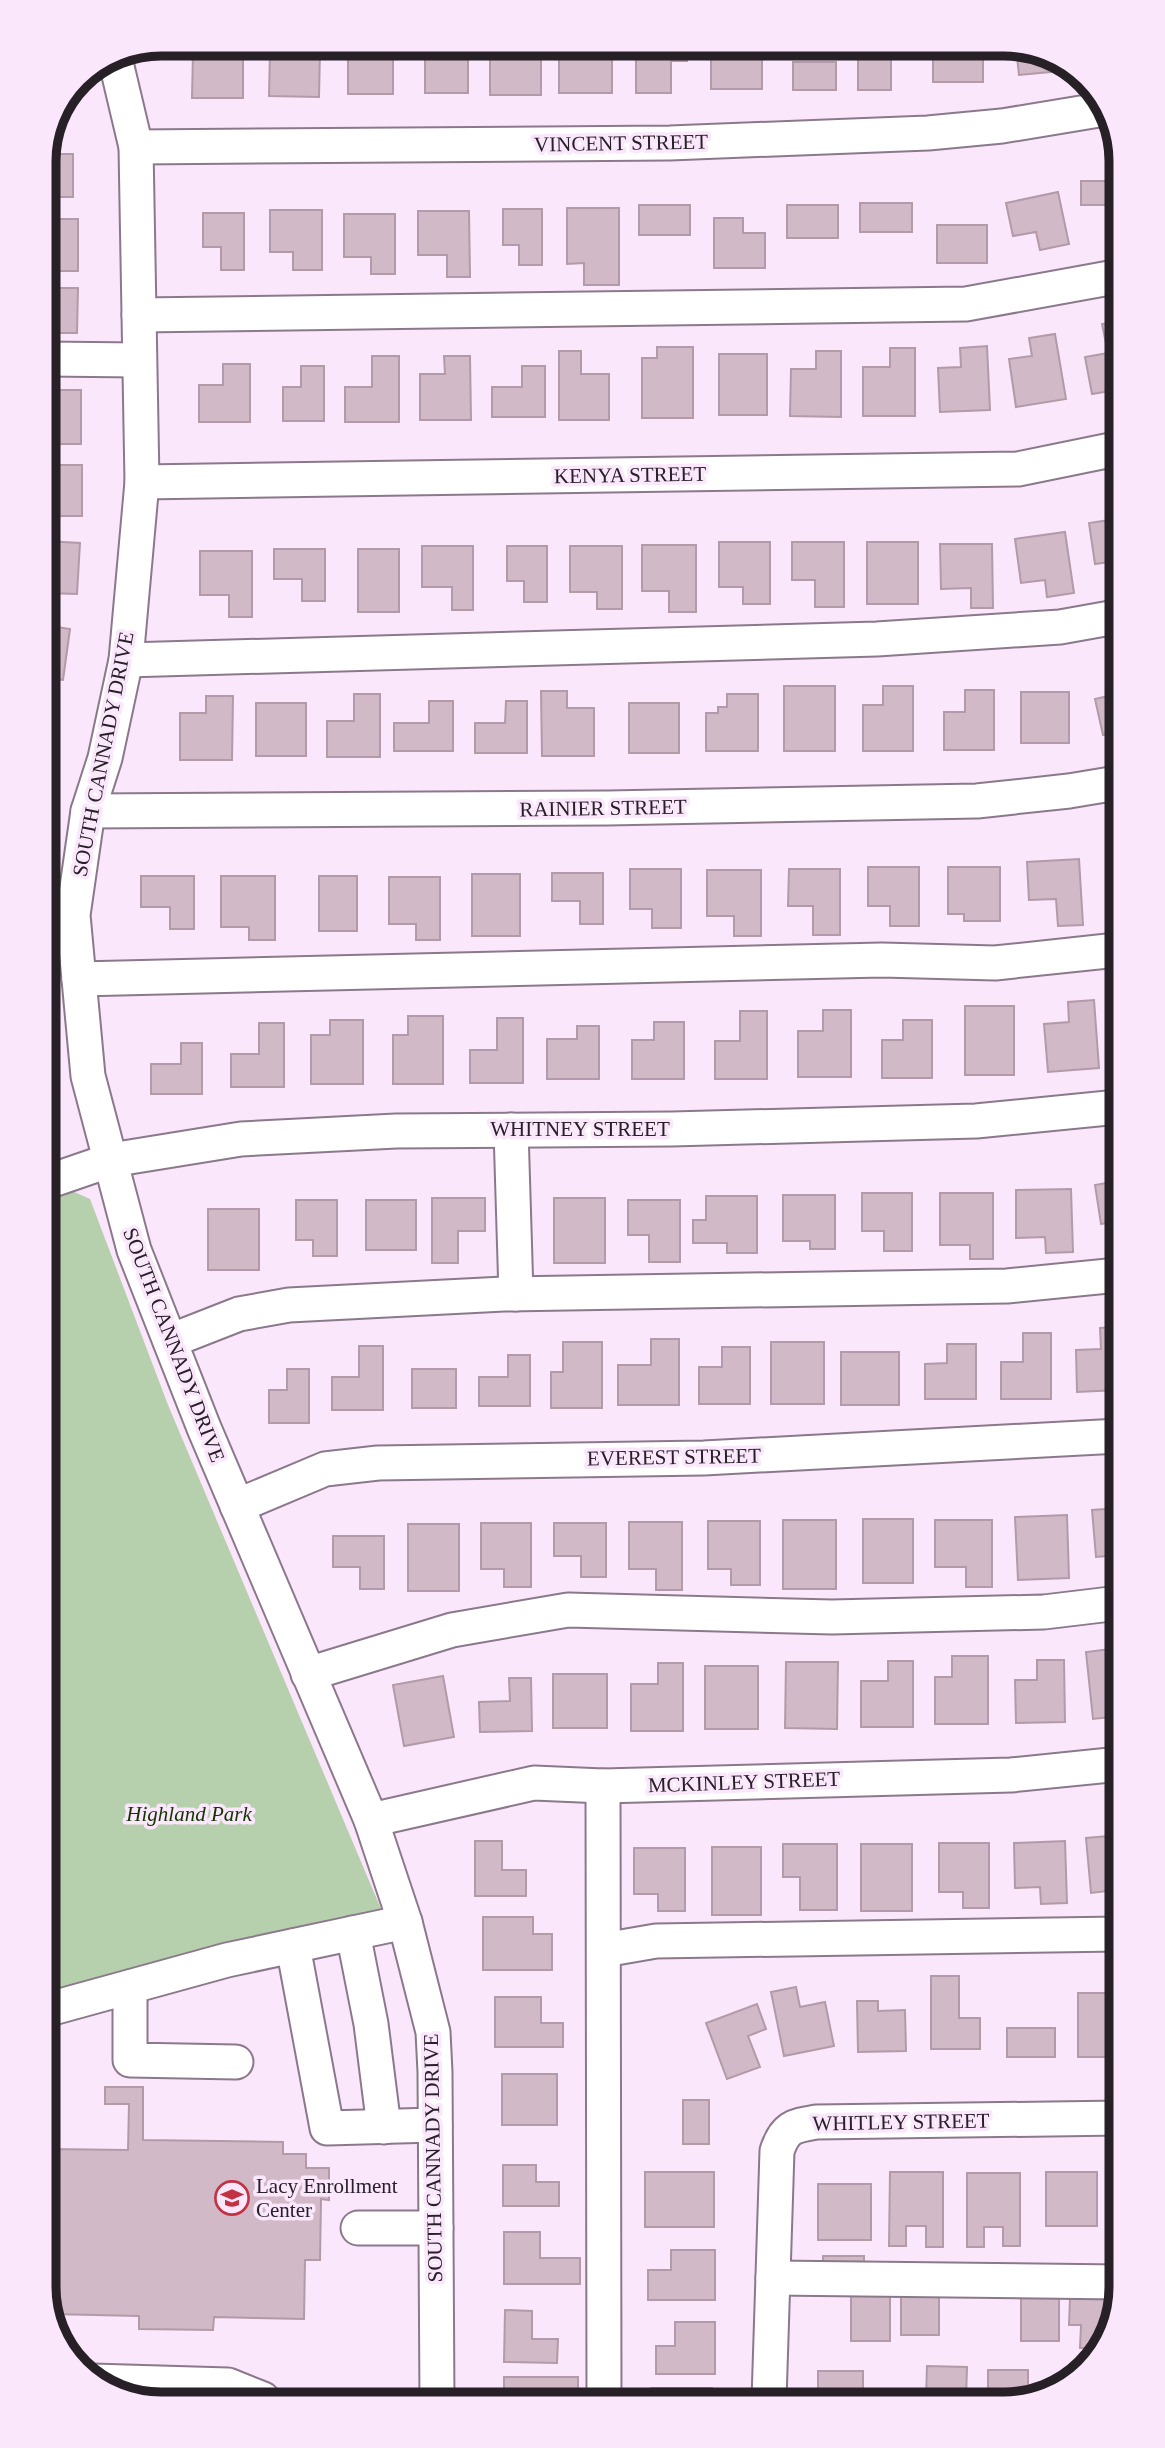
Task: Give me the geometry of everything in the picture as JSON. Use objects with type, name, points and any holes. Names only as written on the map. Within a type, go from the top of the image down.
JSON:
[{"type":"street","name":"SOUTH CANNADY DRIVE","points":[[117,66],[136,148],[142,482],[126,660],[105,758],[88,811],[73,915],[88,1076],[135,1250],[237,1506],[372,1820],[405,1922],[433,2032],[437,2392]]},
{"type":"street","name":"VINCENT STREET","points":[[136,148],[670,143],[928,133],[1002,126],[1096,111]]},
{"type":"street","points":[[139,315],[966,304],[1109,278]]},
{"type":"street","points":[[56,359],[139,360]]},
{"type":"street","name":"KENYA STREET","points":[[142,482],[1018,469],[1109,450]]},
{"type":"street","points":[[126,660],[877,639],[1060,627],[1109,618]]},
{"type":"street","name":"RAINIER STREET","points":[[88,811],[580,809],[977,801],[1109,784]]},
{"type":"street","points":[[79,979],[882,960],[995,963],[1109,951]]},
{"type":"street","name":"WHITNEY STREET","points":[[56,1179],[111,1160],[241,1139],[396,1131],[672,1129],[976,1121],[1109,1108]]},
{"type":"street","points":[[511,1130],[516,1294]]},
{"type":"street","points":[[170,1340],[239,1314],[289,1305],[516,1294],[1007,1286],[1109,1276]]},
{"type":"street","name":"EVEREST STREET","points":[[237,1506],[325,1469],[378,1463],[704,1458],[1109,1437]]},
{"type":"street","points":[[308,1674],[452,1630],[568,1610],[832,1617],[1044,1612],[1109,1604]]},
{"type":"street","name":"MCKINLEY STREET","points":[[372,1820],[534,1783],[603,1786],[1011,1775],[1109,1765]]},
{"type":"street","points":[[603,1786],[604,2392]]},
{"type":"street","points":[[56,2007],[226,1959],[405,1922]]},
{"type":"street","points":[[353,1933],[371,2024],[384,2127]]},
{"type":"street","points":[[604,1950],[656,1941],[1109,1934]]},
{"type":"street","points":[[293,1946],[327,2128],[435,2125]]},
{"type":"street","points":[[130,1987],[130,2060],[236,2062]]},
{"type":"street","name":"WHITLEY STREET","points":[[769,2392],[777,2151],[781,2138],[792,2127],[816,2122],[1109,2118]]},
{"type":"street","points":[[358,2228],[436,2228]]},
{"type":"street","points":[[773,2278],[1109,2282]]},
{"type":"street","points":[[117,2382],[228,2385],[246,2392]]},
{"type":"green space","name":"Highland Park","points":[[70,1190],[90,1199],[168,1405],[381,1909],[56,1993],[56,1195]]},
{"type":"building","points":[[193,56],[243,56],[243,98],[192,98]]},
{"type":"building","points":[[270,56],[320,56],[319,97],[269,96]]},
{"type":"building","points":[[348,56],[393,56],[393,94],[348,94]]},
{"type":"building","points":[[425,56],[468,56],[468,93],[425,93]]},
{"type":"building","points":[[490,56],[541,56],[541,95],[490,95]]},
{"type":"building","points":[[559,56],[612,56],[612,93],[559,93]]},
{"type":"building","points":[[636,56],[687,56],[687,61],[671,61],[671,93],[636,93]]},
{"type":"building","points":[[711,56],[762,56],[762,89],[711,89]]},
{"type":"building","points":[[858,56],[911,56],[891,58],[891,90],[858,90]]},
{"type":"building","points":[[933,56],[983,56],[983,82],[933,82]]},
{"type":"building","points":[[1017,57],[1044,64],[1058,71],[1019,75]]},
{"type":"building","points":[[793,62],[836,62],[836,90],[793,90]]},
{"type":"building","points":[[56,154],[73,154],[73,197],[56,197]]},
{"type":"building","points":[[1081,181],[1109,181],[1109,205],[1081,205]]},
{"type":"building","points":[[1058,192],[1069,244],[1040,250],[1036,232],[1013,236],[1006,203]]},
{"type":"building","points":[[860,203],[912,203],[912,232],[860,232]]},
{"type":"building","points":[[639,205],[690,205],[690,235],[639,235]]},
{"type":"building","points":[[787,205],[838,205],[838,238],[787,238]]},
{"type":"building","points":[[567,208],[619,208],[619,285],[584,285],[584,263],[567,264]]},
{"type":"building","points":[[503,209],[542,209],[542,265],[519,265],[519,245],[503,245]]},
{"type":"building","points":[[270,210],[322,210],[322,270],[293,270],[293,252],[270,252]]},
{"type":"building","points":[[418,211],[469,211],[470,277],[447,277],[447,255],[418,255]]},
{"type":"building","points":[[203,213],[244,213],[244,270],[221,270],[221,247],[203,247]]},
{"type":"building","points":[[344,214],[395,214],[395,274],[371,274],[371,257],[344,257]]},
{"type":"building","points":[[714,218],[743,218],[743,233],[765,233],[765,268],[714,268]]},
{"type":"building","points":[[56,219],[78,219],[78,271],[56,271]]},
{"type":"building","points":[[937,225],[987,225],[987,263],[937,263]]},
{"type":"building","points":[[56,288],[78,288],[77,333],[56,333]]},
{"type":"building","points":[[1109,323],[1109,391],[1092,394],[1085,357],[1108,353],[1102,324]]},
{"type":"building","points":[[1055,334],[1066,399],[1016,407],[1009,359],[1032,356],[1029,338]]},
{"type":"building","points":[[987,346],[990,410],[940,412],[938,368],[961,367],[960,348]]},
{"type":"building","points":[[657,347],[693,347],[693,418],[642,418],[642,358],[657,358]]},
{"type":"building","points":[[890,348],[915,348],[915,416],[863,416],[863,367],[890,367]]},
{"type":"building","points":[[559,351],[581,351],[581,374],[609,374],[609,420],[559,420]]},
{"type":"building","points":[[816,351],[841,351],[841,417],[790,416],[791,369],[816,369]]},
{"type":"building","points":[[719,354],[767,354],[767,415],[719,415]]},
{"type":"building","points":[[372,356],[399,356],[399,422],[345,422],[345,387],[372,387]]},
{"type":"building","points":[[444,356],[470,356],[471,420],[420,420],[420,374],[445,374]]},
{"type":"building","points":[[223,364],[250,364],[250,422],[199,422],[199,385],[223,385]]},
{"type":"building","points":[[301,366],[324,366],[324,421],[283,421],[283,387],[301,387]]},
{"type":"building","points":[[522,366],[545,366],[545,417],[492,417],[492,387],[522,387]]},
{"type":"building","points":[[56,390],[81,390],[81,444],[56,444]]},
{"type":"building","points":[[56,465],[82,465],[82,516],[56,516]]},
{"type":"building","points":[[1109,520],[1109,562],[1095,564],[1089,523]]},
{"type":"building","points":[[1065,532],[1074,593],[1047,597],[1045,580],[1021,583],[1015,539]]},
{"type":"building","points":[[56,542],[80,543],[77,594],[56,593]]},
{"type":"building","points":[[719,542],[770,542],[770,604],[743,604],[743,587],[719,587]]},
{"type":"building","points":[[792,542],[844,542],[844,607],[815,607],[815,580],[792,580]]},
{"type":"building","points":[[867,542],[918,542],[918,604],[867,604]]},
{"type":"building","points":[[940,544],[992,544],[993,608],[971,608],[971,588],[941,589]]},
{"type":"building","points":[[642,545],[696,545],[696,612],[669,612],[669,591],[642,591]]},
{"type":"building","points":[[422,546],[473,546],[473,610],[452,610],[452,587],[422,587]]},
{"type":"building","points":[[507,546],[547,546],[547,602],[524,602],[524,581],[507,581]]},
{"type":"building","points":[[570,546],[622,546],[622,609],[597,609],[597,592],[570,592]]},
{"type":"building","points":[[274,549],[325,549],[325,601],[302,601],[302,579],[274,579]]},
{"type":"building","points":[[358,549],[399,549],[399,612],[358,612]]},
{"type":"building","points":[[200,551],[252,551],[252,617],[229,617],[229,595],[200,595]]},
{"type":"building","points":[[56,627],[70,629],[63,680],[56,679]]},
{"type":"building","points":[[784,686],[835,686],[835,751],[784,751]]},
{"type":"building","points":[[883,686],[913,686],[913,751],[863,751],[863,705],[883,705]]},
{"type":"building","points":[[965,690],[994,690],[994,750],[944,750],[944,712],[965,712]]},
{"type":"building","points":[[541,691],[567,691],[567,708],[594,708],[594,756],[542,756]]},
{"type":"building","points":[[1021,692],[1069,692],[1069,743],[1021,743]]},
{"type":"building","points":[[354,694],[380,694],[380,757],[327,757],[327,721],[354,721]]},
{"type":"building","points":[[727,694],[758,694],[758,751],[706,751],[706,713],[718,713],[718,707],[727,707]]},
{"type":"building","points":[[206,696],[233,696],[232,760],[180,760],[180,713],[206,713]]},
{"type":"building","points":[[1109,696],[1109,734],[1103,735],[1095,699]]},
{"type":"building","points":[[429,701],[453,701],[453,751],[394,751],[394,723],[429,723]]},
{"type":"building","points":[[506,701],[527,701],[527,753],[475,753],[475,723],[505,723]]},
{"type":"building","points":[[256,703],[306,703],[306,756],[256,756]]},
{"type":"building","points":[[629,703],[679,703],[679,753],[629,753]]},
{"type":"building","points":[[1109,852],[1109,876],[1106,853]]},
{"type":"building","points":[[1079,859],[1083,925],[1058,926],[1056,899],[1029,900],[1027,862]]},
{"type":"building","points":[[868,867],[919,867],[919,926],[890,926],[890,906],[868,906]]},
{"type":"building","points":[[948,867],[1000,867],[1000,921],[964,921],[964,914],[948,914]]},
{"type":"building","points":[[630,869],[681,869],[681,928],[652,928],[652,909],[630,909]]},
{"type":"building","points":[[789,869],[840,869],[840,935],[813,935],[813,906],[788,906]]},
{"type":"building","points":[[707,870],[761,870],[761,936],[734,936],[734,916],[707,916]]},
{"type":"building","points":[[552,873],[603,873],[603,924],[580,924],[580,901],[552,901]]},
{"type":"building","points":[[472,874],[520,874],[520,936],[472,936]]},
{"type":"building","points":[[141,876],[194,876],[194,929],[170,929],[170,907],[141,907]]},
{"type":"building","points":[[221,876],[275,876],[275,940],[249,940],[249,927],[221,927]]},
{"type":"building","points":[[319,876],[357,876],[357,931],[319,931]]},
{"type":"building","points":[[389,877],[440,877],[440,940],[416,940],[416,924],[389,924]]},
{"type":"building","points":[[1094,1000],[1099,1068],[1048,1072],[1044,1024],[1069,1022],[1068,1002]]},
{"type":"building","points":[[965,1006],[1014,1006],[1014,1075],[965,1075]]},
{"type":"building","points":[[823,1010],[851,1010],[851,1077],[798,1077],[798,1031],[823,1031]]},
{"type":"building","points":[[740,1011],[767,1011],[767,1079],[715,1079],[715,1041],[740,1041]]},
{"type":"building","points":[[408,1016],[443,1016],[443,1084],[393,1084],[393,1035],[408,1035]]},
{"type":"building","points":[[497,1018],[523,1018],[523,1083],[470,1083],[470,1050],[497,1050]]},
{"type":"building","points":[[330,1020],[363,1020],[363,1084],[311,1084],[311,1035],[330,1035]]},
{"type":"building","points":[[903,1020],[932,1020],[932,1078],[882,1078],[882,1040],[903,1040]]},
{"type":"building","points":[[654,1022],[684,1022],[684,1079],[632,1079],[632,1040],[654,1040]]},
{"type":"building","points":[[259,1023],[284,1023],[284,1087],[231,1087],[231,1054],[259,1054]]},
{"type":"building","points":[[577,1026],[599,1026],[599,1079],[547,1079],[547,1039],[577,1039]]},
{"type":"building","points":[[181,1043],[202,1043],[202,1094],[151,1094],[151,1064],[181,1064]]},
{"type":"building","points":[[1109,1183],[1109,1223],[1101,1224],[1095,1185]]},
{"type":"building","points":[[1071,1189],[1073,1252],[1046,1253],[1045,1237],[1016,1238],[1016,1190]]},
{"type":"building","points":[[862,1193],[912,1193],[912,1251],[884,1251],[884,1231],[862,1231]]},
{"type":"building","points":[[940,1193],[993,1193],[993,1259],[970,1259],[970,1245],[940,1245]]},
{"type":"building","points":[[783,1195],[835,1195],[835,1249],[810,1249],[810,1241],[783,1241]]},
{"type":"building","points":[[706,1196],[757,1196],[757,1253],[727,1253],[727,1243],[693,1243],[693,1220],[706,1220]]},
{"type":"building","points":[[432,1198],[485,1198],[485,1231],[458,1231],[458,1263],[432,1263]]},
{"type":"building","points":[[554,1198],[605,1198],[605,1263],[554,1263]]},
{"type":"building","points":[[296,1200],[337,1200],[337,1256],[313,1256],[313,1240],[296,1240]]},
{"type":"building","points":[[366,1200],[416,1200],[416,1250],[366,1250]]},
{"type":"building","points":[[628,1200],[680,1200],[680,1262],[649,1262],[649,1235],[628,1235]]},
{"type":"building","points":[[208,1209],[259,1209],[259,1270],[208,1270]]},
{"type":"building","points":[[1100,1328],[1109,1328],[1109,1390],[1077,1392],[1076,1350],[1101,1349]]},
{"type":"building","points":[[1023,1333],[1051,1333],[1051,1399],[1001,1399],[1001,1362],[1023,1362]]},
{"type":"building","points":[[651,1339],[679,1339],[679,1405],[618,1405],[618,1365],[651,1365]]},
{"type":"building","points":[[563,1342],[602,1342],[602,1408],[551,1408],[551,1372],[563,1372]]},
{"type":"building","points":[[771,1342],[824,1342],[824,1404],[771,1404]]},
{"type":"building","points":[[947,1344],[976,1344],[976,1399],[925,1399],[925,1364],[947,1363]]},
{"type":"building","points":[[359,1346],[383,1346],[383,1410],[332,1410],[332,1377],[359,1377]]},
{"type":"building","points":[[722,1347],[750,1347],[750,1404],[699,1404],[699,1367],[722,1367]]},
{"type":"building","points":[[841,1352],[899,1352],[899,1405],[841,1405]]},
{"type":"building","points":[[508,1355],[530,1355],[530,1406],[479,1406],[479,1377],[508,1377]]},
{"type":"building","points":[[287,1369],[309,1369],[309,1423],[269,1423],[269,1390],[287,1390]]},
{"type":"building","points":[[412,1369],[456,1369],[456,1408],[412,1408]]},
{"type":"building","points":[[1109,1509],[1109,1556],[1096,1557],[1092,1510]]},
{"type":"building","points":[[1067,1515],[1069,1578],[1018,1580],[1015,1517]]},
{"type":"building","points":[[863,1519],[913,1519],[913,1583],[863,1583]]},
{"type":"building","points":[[783,1520],[836,1520],[836,1589],[783,1589]]},
{"type":"building","points":[[935,1520],[992,1520],[992,1587],[966,1587],[966,1567],[935,1567]]},
{"type":"building","points":[[708,1521],[760,1521],[760,1585],[731,1585],[731,1569],[708,1569]]},
{"type":"building","points":[[629,1522],[682,1522],[682,1590],[656,1590],[656,1569],[629,1569]]},
{"type":"building","points":[[481,1523],[531,1523],[531,1587],[504,1587],[504,1569],[481,1569]]},
{"type":"building","points":[[554,1523],[606,1523],[606,1577],[581,1577],[581,1556],[554,1556]]},
{"type":"building","points":[[408,1524],[459,1524],[459,1591],[408,1591]]},
{"type":"building","points":[[333,1536],[384,1536],[384,1589],[360,1589],[360,1567],[333,1567]]},
{"type":"building","points":[[1109,1649],[1109,1717],[1093,1719],[1086,1652]]},
{"type":"building","points":[[952,1656],[988,1656],[988,1724],[935,1724],[935,1677],[952,1677]]},
{"type":"building","points":[[1037,1660],[1064,1660],[1065,1722],[1016,1723],[1015,1680],[1037,1680]]},
{"type":"building","points":[[888,1661],[913,1661],[913,1727],[861,1727],[861,1681],[888,1681]]},
{"type":"building","points":[[786,1662],[838,1662],[837,1729],[785,1728]]},
{"type":"building","points":[[658,1663],[683,1663],[683,1731],[631,1731],[631,1684],[658,1684]]},
{"type":"building","points":[[705,1666],[758,1666],[758,1729],[705,1729]]},
{"type":"building","points":[[553,1674],[607,1674],[607,1728],[553,1728]]},
{"type":"building","points":[[443,1676],[454,1737],[404,1746],[393,1685]]},
{"type":"building","points":[[509,1678],[531,1678],[532,1731],[480,1732],[479,1702],[510,1701]]},
{"type":"building","points":[[1109,1836],[1109,1906],[1107,1891],[1091,1893],[1086,1838]]},
{"type":"building","points":[[475,1841],[502,1841],[502,1870],[526,1870],[526,1896],[475,1896]]},
{"type":"building","points":[[1065,1841],[1067,1903],[1041,1904],[1040,1887],[1015,1888],[1014,1843]]},
{"type":"building","points":[[939,1843],[989,1843],[989,1908],[963,1908],[963,1892],[939,1892]]},
{"type":"building","points":[[783,1844],[837,1844],[837,1910],[800,1910],[800,1877],[783,1877]]},
{"type":"building","points":[[861,1844],[912,1844],[912,1911],[861,1911]]},
{"type":"building","points":[[712,1847],[761,1847],[761,1915],[712,1915]]},
{"type":"building","points":[[634,1848],[685,1848],[685,1911],[658,1911],[658,1894],[634,1894]]},
{"type":"building","points":[[483,1917],[533,1917],[533,1934],[552,1934],[552,1970],[483,1970]]},
{"type":"building","points":[[931,1976],[959,1976],[959,2018],[980,2018],[980,2049],[931,2049]]},
{"type":"building","points":[[796,1987],[800,2007],[825,2002],[834,2046],[784,2056],[771,1992]]},
{"type":"building","points":[[1078,1993],[1109,1993],[1109,2057],[1078,2057]]},
{"type":"building","points":[[495,1997],[541,1997],[541,2023],[563,2023],[563,2047],[495,2047]]},
{"type":"building","points":[[857,2001],[878,2001],[878,2011],[905,2010],[906,2051],[858,2052]]},
{"type":"building","points":[[757,2004],[766,2029],[748,2036],[760,2067],[727,2079],[706,2023]]},
{"type":"building","points":[[1007,2028],[1055,2028],[1055,2057],[1007,2057]]},
{"type":"building","points":[[502,2074],[557,2074],[557,2125],[502,2125]]},
{"type":"building","name":"Lacy Enrollment Center","points":[[105,2087],[143,2087],[143,2140],[283,2142],[283,2154],[306,2154],[306,2168],[329,2168],[329,2200],[321,2199],[320,2260],[305,2260],[304,2319],[214,2317],[213,2330],[139,2329],[139,2316],[60,2314],[56,2287],[56,2149],[128,2150],[129,2104],[105,2104]]},
{"type":"building","points":[[683,2100],[709,2100],[709,2144],[683,2144]]},
{"type":"building","points":[[503,2165],[536,2165],[536,2182],[559,2182],[559,2206],[503,2206]]},
{"type":"building","points":[[645,2172],[714,2172],[714,2227],[645,2227]]},
{"type":"building","points":[[890,2172],[943,2172],[943,2247],[926,2247],[926,2226],[906,2226],[906,2246],[889,2246]]},
{"type":"building","points":[[1046,2172],[1097,2172],[1097,2226],[1046,2226]]},
{"type":"building","points":[[967,2173],[1020,2173],[1020,2246],[1003,2246],[1003,2227],[984,2227],[984,2247],[967,2247]]},
{"type":"building","points":[[818,2184],[871,2184],[871,2240],[818,2240]]},
{"type":"building","points":[[504,2232],[540,2232],[540,2258],[580,2258],[580,2284],[504,2284]]},
{"type":"building","points":[[671,2250],[715,2250],[715,2300],[648,2300],[648,2270],[671,2270]]},
{"type":"building","points":[[823,2256],[864,2256],[864,2271],[823,2271]]},
{"type":"building","points":[[851,2294],[890,2294],[890,2341],[851,2341]]},
{"type":"building","points":[[901,2294],[939,2294],[939,2335],[901,2335]]},
{"type":"building","points":[[1021,2294],[1059,2294],[1059,2341],[1021,2341]]},
{"type":"building","points":[[1070,2298],[1108,2299],[1101,2327],[1089,2348],[1080,2348],[1081,2325],[1069,2325]]},
{"type":"building","points":[[505,2310],[532,2311],[532,2339],[558,2339],[557,2363],[504,2362]]},
{"type":"building","points":[[675,2322],[715,2322],[715,2374],[656,2374],[656,2346],[675,2346]]},
{"type":"building","points":[[927,2366],[967,2367],[966,2392],[926,2392]]},
{"type":"building","points":[[988,2370],[1028,2370],[1028,2389],[988,2392]]},
{"type":"building","points":[[818,2371],[863,2371],[863,2392],[818,2392]]},
{"type":"building","points":[[504,2377],[578,2377],[578,2392],[504,2392]]},
{"type":"building","points":[[651,2388],[712,2388],[712,2392],[651,2392]]},
{"type":"place","name":"Lacy Enrollment Center","points":[[232,2198]]}]
